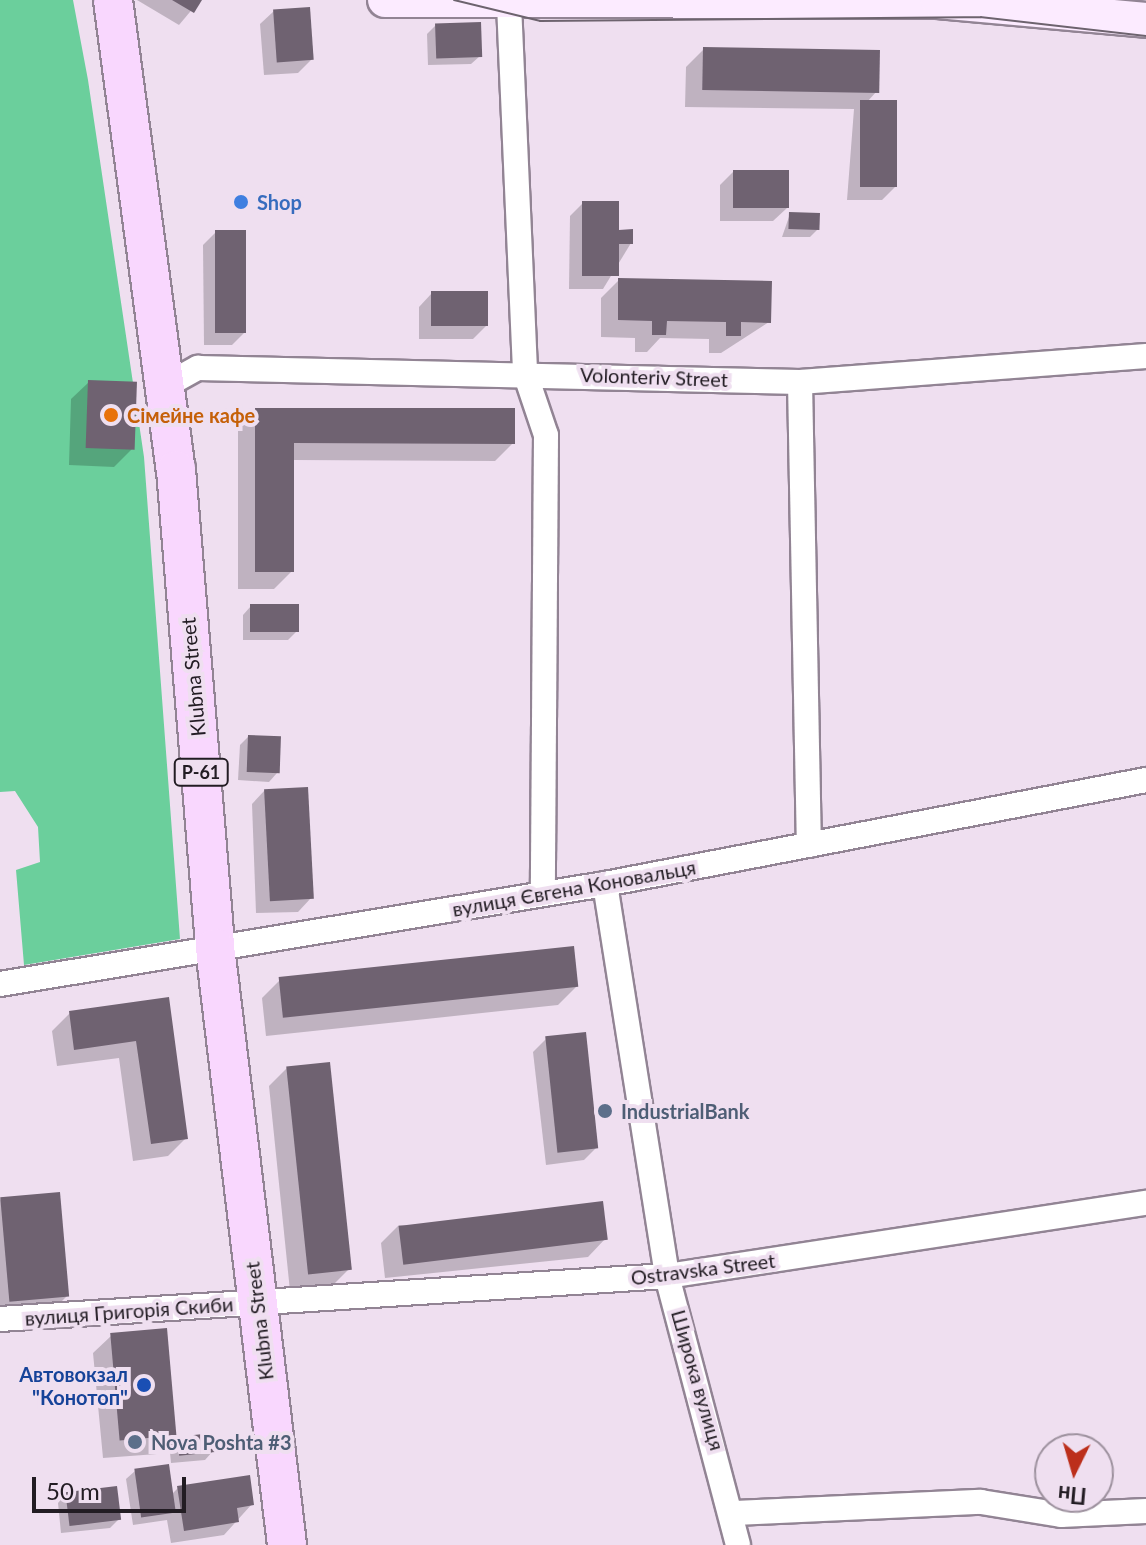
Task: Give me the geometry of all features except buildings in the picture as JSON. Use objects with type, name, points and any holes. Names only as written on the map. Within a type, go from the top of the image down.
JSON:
[{"type":"main road","name":"Klubna Street","points":[[113,0],[165,386],[215,948],[257,1303],[279,1544]]},
{"type":"street","points":[[385,0],[509,4],[938,1],[1146,20]]},
{"type":"street","points":[[509,4],[525,373],[546,435],[543,894]]},
{"type":"street","name":"Volonteriv Street","points":[[165,386],[198,368],[525,373],[800,382],[1146,356]]},
{"type":"street","points":[[800,382],[809,845]]},
{"type":"street","name":"вулиця Євгена Коновальця","points":[[0,984],[605,884],[1146,780]]},
{"type":"street","name":"Широка вулиця","points":[[605,884],[667,1276],[735,1513],[738,1545]]},
{"type":"street","name":"Ostravska Street","points":[[257,1303],[667,1276],[1146,1203]]},
{"type":"street","name":"вулиця Григорія Скиби","points":[[0,1319],[257,1303]]},
{"type":"street","points":[[735,1513],[981,1502],[1061,1515],[1146,1511]]},
{"type":"green space","points":[[0,0],[73,0],[88,80],[144,457],[180,939],[24,965],[16,870],[40,862],[38,827],[15,791],[0,792]]},
{"type":"tram line","points":[[454,0],[540,21],[981,17],[1146,36]]},
{"type":"place","name":"Shop","points":[[241,202]]},
{"type":"place","name":"Сімейне кафе","points":[[111,415]]},
{"type":"place","name":"IndustrialBank","points":[[605,1111]]},
{"type":"place","name":"Автовокзал \"Конотоп\"","points":[[144,1385]]},
{"type":"place","name":"Nova Poshta #3","points":[[135,1442]]}]
